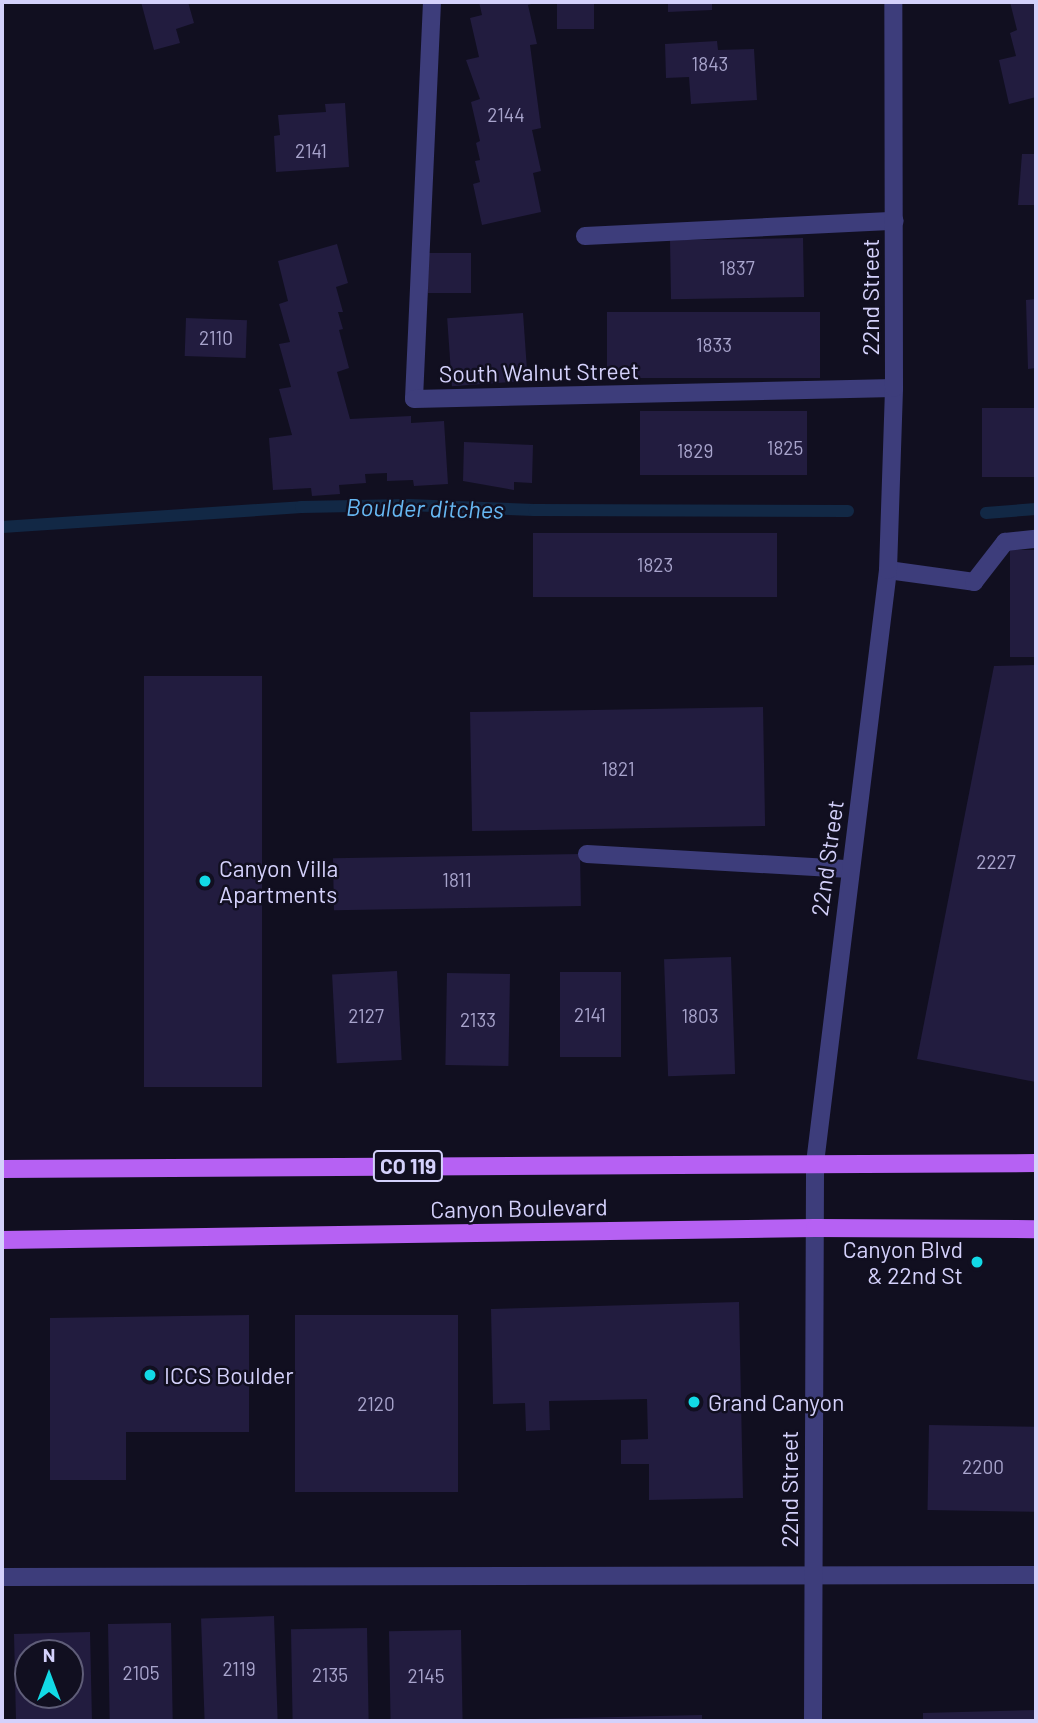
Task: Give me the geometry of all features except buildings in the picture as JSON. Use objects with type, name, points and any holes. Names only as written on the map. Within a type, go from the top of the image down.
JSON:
[{"type":"main road","name":"Canyon Boulevard","points":[[2,1169],[1036,1163]]},
{"type":"main road","name":"Canyon Boulevard","points":[[2,1240],[815,1228],[1036,1229]]},
{"type":"street","name":"South Walnut Street","points":[[432,2],[414,399],[894,388]]},
{"type":"street","name":"22nd Street","points":[[813,1721],[815,1163],[888,570],[894,388],[893,2]]},
{"type":"street","points":[[585,236],[895,220]]},
{"type":"street","points":[[888,570],[974,582],[1005,542],[1036,539]]},
{"type":"street","points":[[587,854],[850,869]]},
{"type":"street","points":[[2,1577],[1036,1575]]},
{"type":"waterway","name":"Boulder ditches","points":[[2,527],[301,507],[408,505],[534,510],[848,511]]},
{"type":"waterway","name":"Boulder ditches","points":[[986,513],[1036,509]]},
{"type":"place","name":"Canyon Villa Apartments","points":[[205,881]]},
{"type":"place","name":"Canyon Blvd & 22nd St","points":[[977,1262]]},
{"type":"place","name":"ICCS Boulder","points":[[150,1375]]},
{"type":"place","name":"Grand Canyon","points":[[694,1402]]}]
